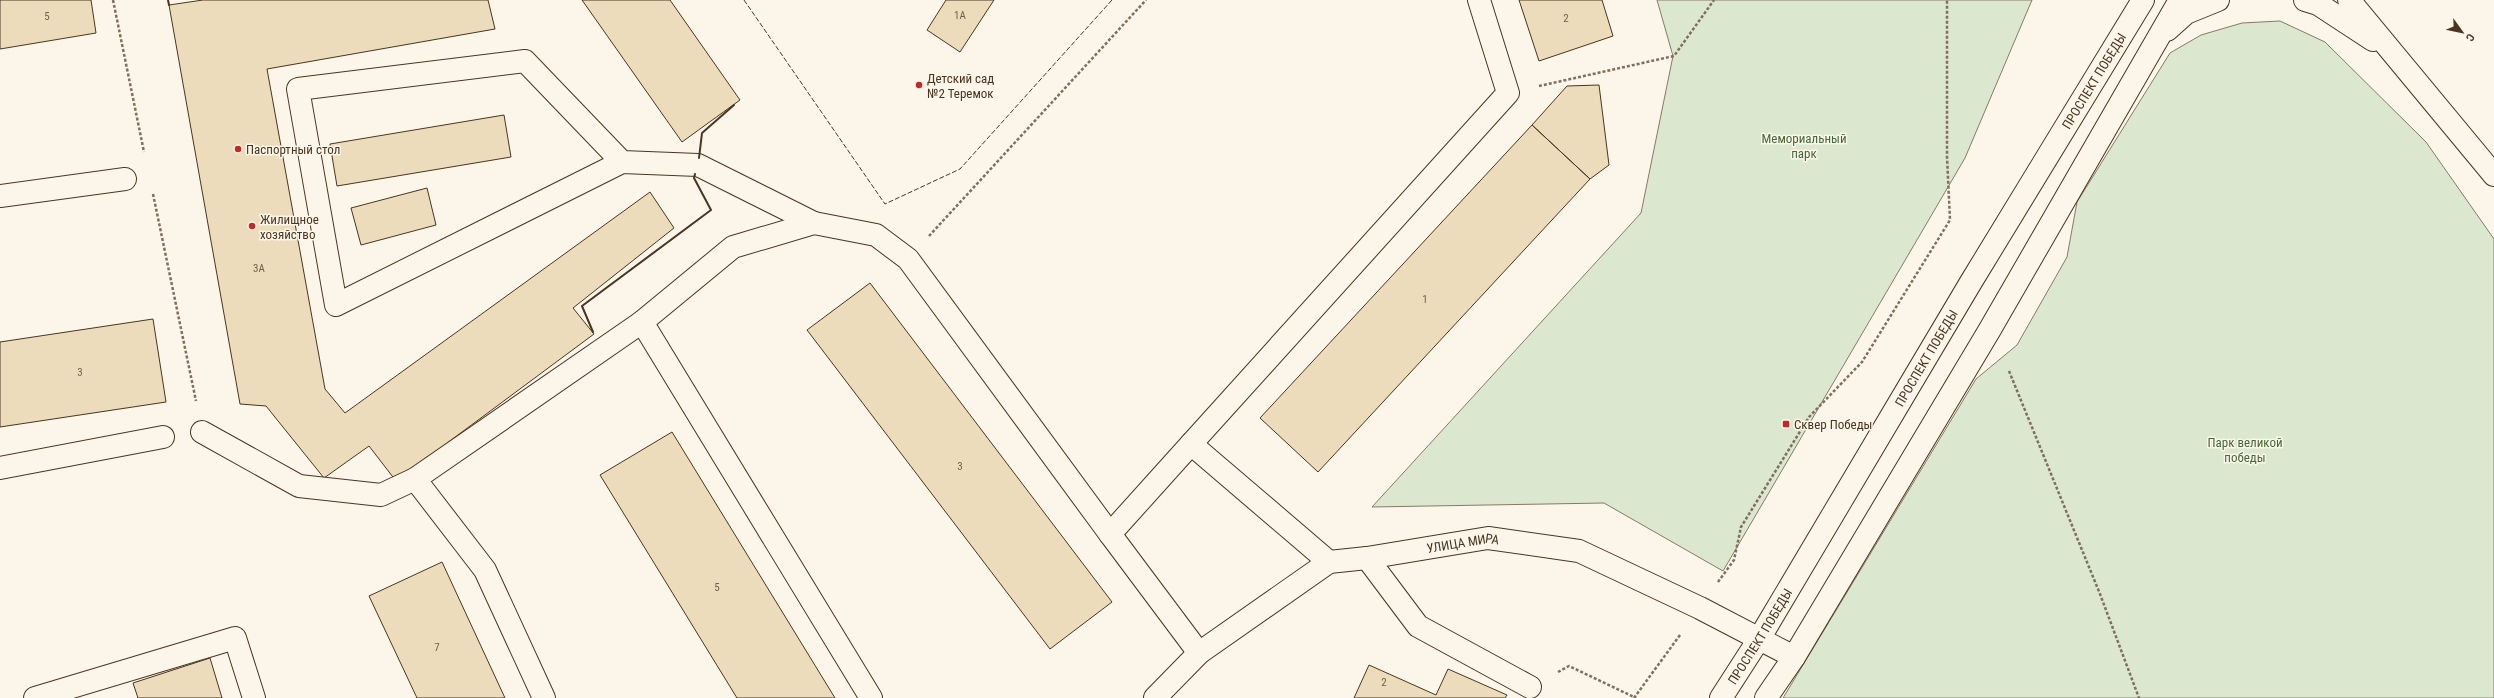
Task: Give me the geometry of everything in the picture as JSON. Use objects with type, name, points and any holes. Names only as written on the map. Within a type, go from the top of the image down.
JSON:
[{"type":"main road","points":[[1110,534],[1508,93],[1479,0]]},
{"type":"main road","name":"ПРОСПЕКТ ПОБЕДЫ","points":[[1721,698],[1759,639],[1971,282],[2143,0]]},
{"type":"main road","points":[[1766,698],[1794,657],[1989,331],[2180,0]]},
{"type":"main road","points":[[2157,38],[2186,13],[2218,0]]},
{"type":"main road","points":[[2305,0],[2318,4],[2388,50]]},
{"type":"main road","points":[[2349,0],[2388,50],[2439,106],[2494,175]]},
{"type":"main road","points":[[622,162],[524,61],[298,89],[336,305],[622,162],[698,165],[814,223],[876,235],[908,259],[1198,652]]},
{"type":"main road","points":[[0,196],[125,179]]},
{"type":"main road","points":[[202,432],[299,486],[381,495],[415,478],[642,322],[733,248],[814,223]]},
{"type":"main road","points":[[642,322],[871,698]]},
{"type":"main road","points":[[0,468],[163,436]]},
{"type":"main road","points":[[1191,444],[1329,562]]},
{"type":"main road","points":[[415,478],[485,570],[544,698]]},
{"type":"main road","name":"УЛИЦА МИРА","points":[[1155,698],[1198,652],[1329,562],[1367,558],[1488,538],[1579,551],[1700,608],[1794,657]]},
{"type":"main road","points":[[1367,558],[1418,626],[1530,687]]},
{"type":"main road","points":[[35,698],[235,638],[254,698]]},
{"type":"path","points":[[113,0],[144,153]]},
{"type":"path","points":[[908,259],[1146,0]]},
{"type":"path","points":[[1508,93],[1674,56],[1714,0]]},
{"type":"path","points":[[1530,687],[1569,666],[1635,698],[1734,560],[1742,527],[1809,417],[1862,362],[1950,220],[1947,157],[1947,0]]},
{"type":"path","points":[[152,191],[202,432]]},
{"type":"path","points":[[2008,371],[2100,594],[2139,698]]},
{"type":"green space","name":"Мемориальный парк","points":[[1657,0],[2032,0],[1965,158],[1723,571],[1604,503],[1372,507],[1641,213],[1673,56]]},
{"type":"green space","name":"Парк великой победы","points":[[2280,21],[2325,42],[2426,142],[2494,239],[2494,698],[1783,698],[1976,379],[2017,345],[2067,257],[2077,202],[2170,53],[2201,35],[2242,23]]},
{"type":"building","points":[[0,0],[91,0],[96,33],[0,49]]},
{"type":"building","points":[[203,0],[488,0],[495,29],[267,69],[325,389],[345,413],[650,192],[674,228],[573,308],[594,334],[396,481],[369,446],[324,478],[266,406],[240,404],[169,5]]},
{"type":"building","points":[[582,0],[670,0],[740,100],[682,142]]},
{"type":"building","points":[[946,0],[994,0],[960,52],[927,30]]},
{"type":"building","points":[[1519,0],[1602,0],[1613,36],[1539,61]]},
{"type":"building","points":[[1599,85],[1609,165],[1590,179],[1532,125],[1567,86]]},
{"type":"building","points":[[504,115],[511,157],[337,186],[330,144]]},
{"type":"building","points":[[1532,125],[1590,179],[1318,472],[1260,418]]},
{"type":"building","points":[[427,188],[436,225],[361,245],[351,208]]},
{"type":"building","points":[[870,283],[1112,602],[1050,649],[807,330]]},
{"type":"building","points":[[153,319],[166,402],[0,427],[0,342]]},
{"type":"building","points":[[672,432],[835,698],[737,698],[600,475]]},
{"type":"building","points":[[442,562],[505,698],[417,698],[369,596]]},
{"type":"building","points":[[210,658],[222,698],[138,698],[133,683]]},
{"type":"building","points":[[1369,665],[1436,695],[1448,669],[1507,695],[1505,698],[1354,698]]},
{"type":"fence","points":[[744,0],[885,204],[960,169],[1112,0]]},
{"type":"wall","points":[[168,0],[169,5]]},
{"type":"wall","points":[[699,158],[702,133],[734,105]]},
{"type":"wall","points":[[593,332],[582,306],[711,210],[694,178],[695,174]]},
{"type":"place","name":"Детский сад №2 Теремок","points":[[919,85]]},
{"type":"place","name":"Паспортный стол","points":[[238,149]]},
{"type":"place","name":"Жилищное хозяйство","points":[[252,226]]},
{"type":"place","name":"Сквер Победы","points":[[1786,424]]}]
